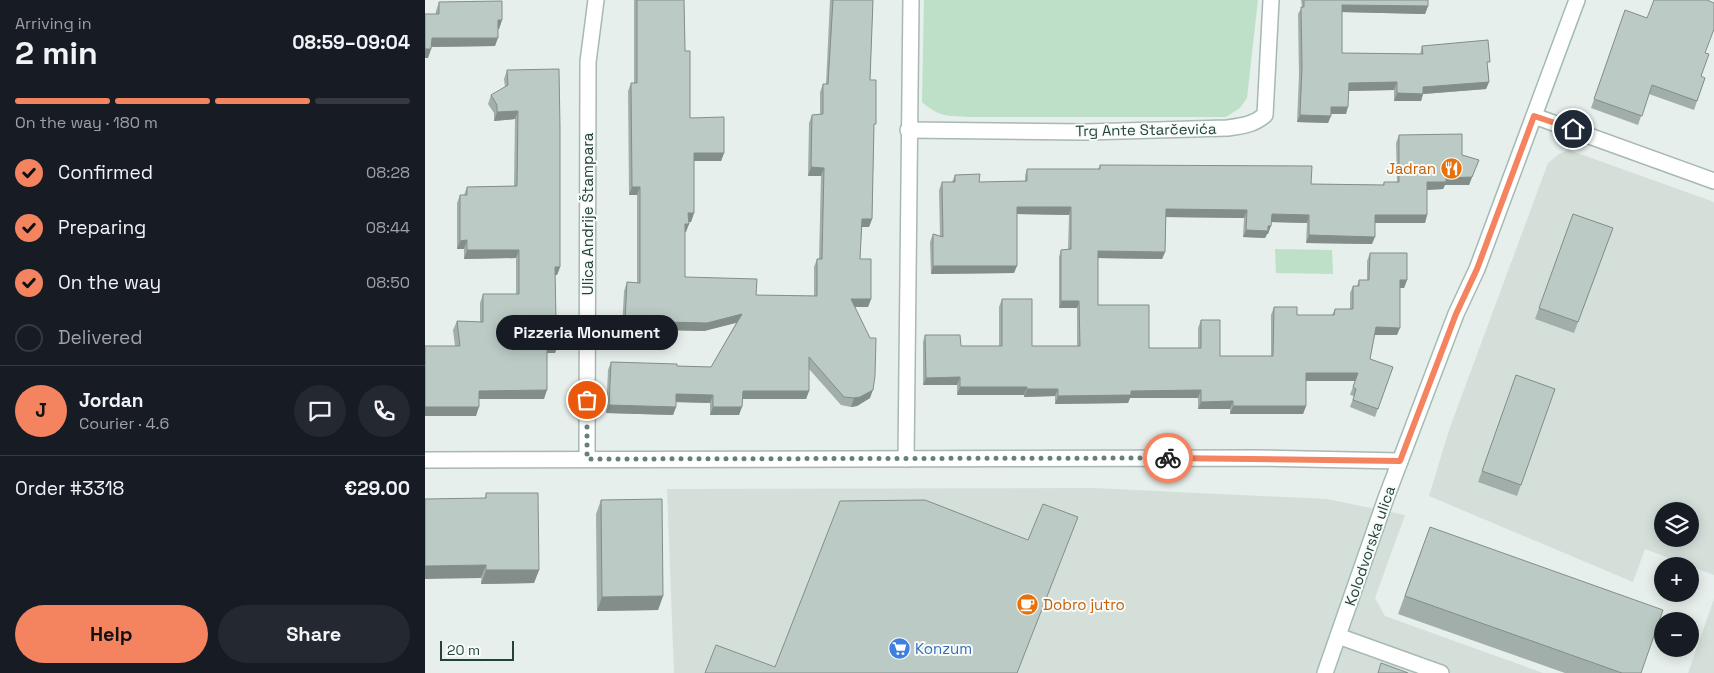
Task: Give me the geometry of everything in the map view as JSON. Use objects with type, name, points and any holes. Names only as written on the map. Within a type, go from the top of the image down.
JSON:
[{"type":"street","name":"Ulica Andrije Štampara","points":[[587,459],[588,62],[596,0]]},
{"type":"street","points":[[907,459],[911,0]]},
{"type":"street","name":"Trg Ante Starčevića","points":[[909,130],[1086,132],[1227,128],[1247,125],[1265,115],[1271,0]]},
{"type":"street","name":"Kolodvorska ulica","points":[[1325,673],[1400,461],[1456,314],[1477,269],[1577,0]]},
{"type":"street","points":[[1534,116],[1714,180]]},
{"type":"street","points":[[425,460],[1256,458],[1400,461]]},
{"type":"street","points":[[1338,636],[1441,673]]},
{"type":"shaded area","points":[[1569,150],[1714,202],[1714,575],[1699,569],[1699,557],[1666,557],[1645,549],[1633,582],[1429,496],[1449,430],[1548,163],[1559,154]]},
{"type":"shaded area","points":[[1094,488],[1327,499],[1405,515],[1375,598],[1385,616],[1543,673],[674,673],[667,489]]},
{"type":"shaded area","points":[[1714,599],[1714,673],[1688,673],[1694,657],[1699,657],[1699,642]]},
{"type":"green space","points":[[924,0],[1258,0],[1247,98],[1240,108],[1226,117],[970,117],[944,115],[933,111],[922,102]]},
{"type":"green space","points":[[1275,249],[1332,250],[1333,274],[1276,273]]},
{"type":"building","points":[[637,0],[684,0],[685,51],[690,51],[690,118],[724,117],[724,153],[694,153],[694,213],[688,213],[689,224],[685,224],[685,277],[757,279],[756,295],[817,296],[817,259],[822,259],[824,168],[811,167],[812,115],[823,114],[823,84],[828,84],[833,0],[873,0],[870,80],[876,80],[876,124],[874,124],[872,219],[862,219],[860,259],[871,259],[871,299],[851,299],[870,338],[876,338],[873,390],[860,397],[844,397],[809,357],[809,391],[743,391],[742,407],[713,407],[713,395],[676,394],[676,407],[609,405],[611,362],[711,367],[742,314],[707,323],[625,321],[627,282],[640,283],[640,187],[632,187],[631,83],[637,83]]},
{"type":"building","points":[[1304,0],[1428,0],[1428,6],[1342,5],[1342,53],[1423,54],[1422,46],[1488,40],[1490,62],[1487,62],[1489,82],[1423,87],[1423,94],[1397,93],[1397,82],[1349,83],[1348,107],[1331,107],[1331,116],[1300,115],[1302,67],[1301,7],[1304,7]]},
{"type":"building","points":[[1654,0],[1707,0],[1714,3],[1714,29],[1705,53],[1709,54],[1701,76],[1705,78],[1697,101],[1652,85],[1642,116],[1594,99],[1625,10],[1647,18]]},
{"type":"building","points":[[502,1],[502,20],[498,20],[498,38],[432,38],[431,49],[425,49],[425,14],[439,14],[439,2]]},
{"type":"building","points":[[559,69],[560,267],[555,267],[558,345],[547,345],[547,390],[479,391],[479,407],[425,407],[425,346],[460,346],[457,321],[483,322],[483,294],[519,294],[519,250],[467,250],[467,240],[460,241],[460,195],[467,195],[467,187],[517,186],[518,111],[497,112],[497,105],[491,95],[508,85],[507,70]]},
{"type":"building","points":[[1462,134],[1462,155],[1479,160],[1472,177],[1446,178],[1446,182],[1427,182],[1427,215],[1375,215],[1375,237],[1309,235],[1309,215],[1272,214],[1271,226],[1268,226],[1268,231],[1246,230],[1247,210],[1166,209],[1165,252],[1098,251],[1098,305],[1149,305],[1149,348],[1201,348],[1201,320],[1220,320],[1220,356],[1273,356],[1274,307],[1297,307],[1297,315],[1334,315],[1335,309],[1353,309],[1353,286],[1359,286],[1359,280],[1369,280],[1370,253],[1407,253],[1407,280],[1400,280],[1400,328],[1376,327],[1370,359],[1393,367],[1378,409],[1353,400],[1356,389],[1353,387],[1358,373],[1306,373],[1306,406],[1233,406],[1233,401],[1201,402],[1201,390],[1131,391],[1131,395],[1058,396],[1058,389],[960,387],[960,377],[926,378],[925,335],[960,335],[961,346],[1002,346],[1002,299],[1032,299],[1032,346],[1080,346],[1079,301],[1061,301],[1061,250],[1071,249],[1071,207],[1017,207],[1017,266],[933,266],[933,234],[943,237],[942,182],[955,182],[955,175],[980,174],[979,182],[1027,181],[1027,169],[1100,169],[1100,165],[1312,166],[1311,184],[1384,185],[1384,182],[1399,182],[1399,135]]},
{"type":"building","points":[[1573,214],[1613,228],[1578,322],[1539,308]]},
{"type":"building","points":[[1516,375],[1555,389],[1521,485],[1482,471]]},
{"type":"building","points":[[486,493],[538,493],[539,570],[486,570],[486,565],[425,566],[425,499],[486,498]]},
{"type":"building","points":[[662,499],[663,596],[602,597],[601,500]]},
{"type":"building","points":[[925,500],[1028,540],[1043,504],[1078,517],[1017,673],[705,673],[716,645],[775,667],[840,501]]},
{"type":"building","points":[[1430,527],[1663,610],[1662,612],[1654,612],[1654,636],[1641,673],[1622,673],[1405,596]]},
{"type":"building","points":[[1381,663],[1408,673],[1378,673]]},
{"type":"way so far","points":[[587,400],[587,459],[1168,458]]},
{"type":"place","name":"Jadran","points":[[1452,169]]},
{"type":"place","name":"Pizzeria Monument","points":[[587,400]]},
{"type":"place","name":"Dobro jutro","points":[[1027,605]]},
{"type":"place","name":"Konzum","points":[[899,649]]},
{"type":"route","points":[[1168,458],[1400,461],[1456,314],[1477,269],[1534,116],[1573,129]]}]
